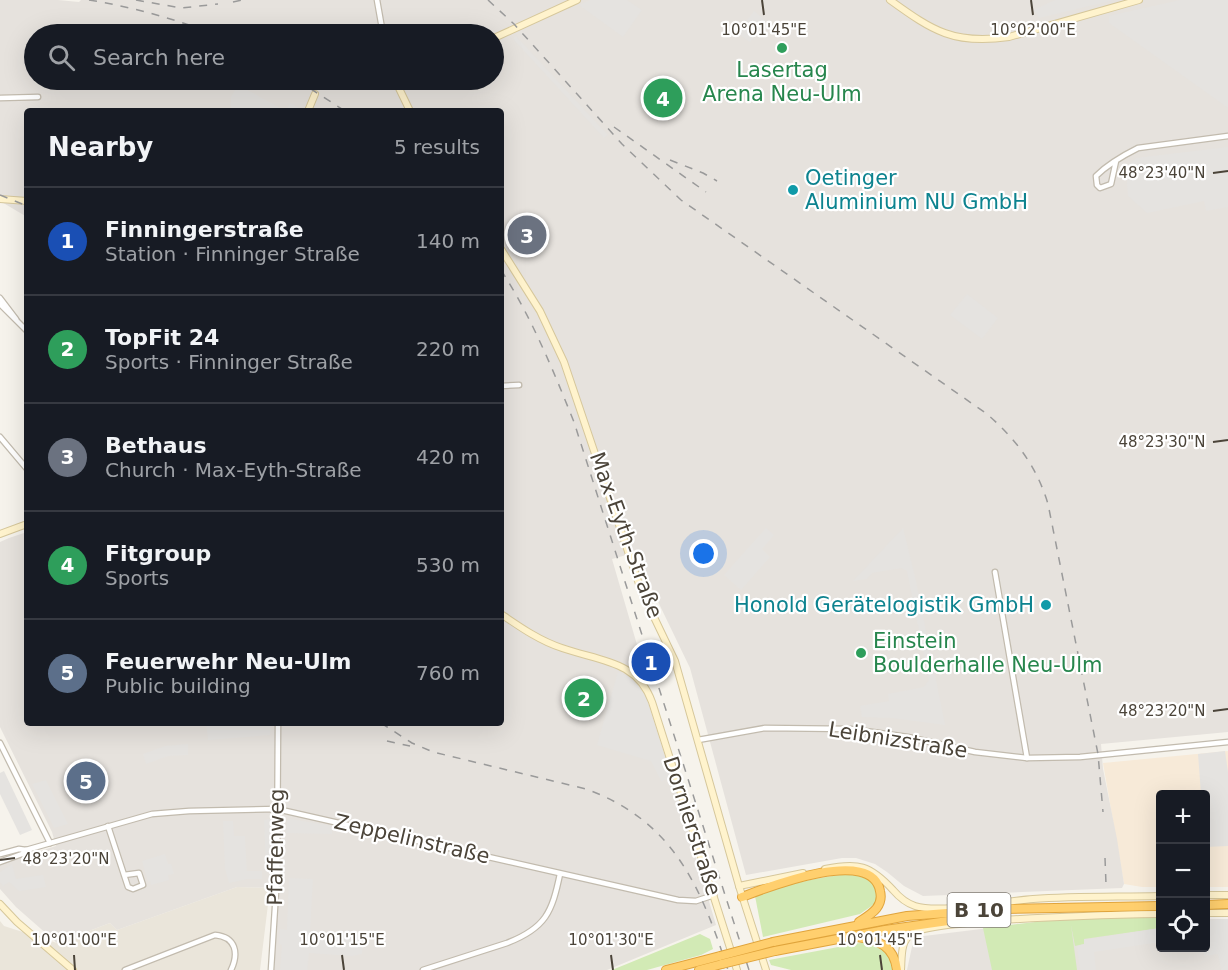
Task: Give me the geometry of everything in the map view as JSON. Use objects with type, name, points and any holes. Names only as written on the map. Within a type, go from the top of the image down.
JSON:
[{"type":"highway","points":[[742,897],[783,881],[858,870],[871,875],[878,882],[881,896],[877,909],[855,925]]},
{"type":"highway","points":[[1210,905],[1228,904]]},
{"type":"highway","name":"B 10","points":[[907,916],[1001,909],[1156,906]]},
{"type":"highway","name":"B 10","points":[[666,970],[721,960],[855,925],[953,907]]},
{"type":"highway","name":"B 10","points":[[774,946],[967,917],[1052,909]]},
{"type":"highway","points":[[900,928],[953,925]]},
{"type":"highway","points":[[848,936],[870,939],[885,945],[896,959],[899,970]]},
{"type":"highway","name":"B 10","points":[[699,970],[721,960]]},
{"type":"street","points":[[377,0],[381,24]]},
{"type":"street","points":[[504,33],[577,0]]},
{"type":"street","points":[[890,0],[943,33],[964,39],[982,40],[1009,37],[1139,0]]},
{"type":"street","points":[[399,90],[408,108]]},
{"type":"street","points":[[309,108],[315,94]]},
{"type":"street","points":[[0,98],[39,97]]},
{"type":"street","points":[[1116,162],[1111,184],[1101,188],[1097,185],[1096,176],[1116,162],[1138,148],[1228,136]]},
{"type":"street","points":[[0,199],[24,201]]},
{"type":"street","name":"Max-Eyth-Straße","points":[[504,254],[540,311],[573,384],[641,590],[675,661],[742,897],[766,970]]},
{"type":"street","points":[[0,298],[24,328]]},
{"type":"street","points":[[0,304],[16,319]]},
{"type":"street","points":[[504,386],[519,385]]},
{"type":"street","points":[[0,437],[24,465]]},
{"type":"street","points":[[0,534],[24,525]]},
{"type":"street","points":[[995,573],[1027,758]]},
{"type":"street","name":"Dornierstraße","points":[[504,616],[528,632],[560,648],[627,669],[644,684],[652,702],[737,970]]},
{"type":"street","name":"Pfaffenweg","points":[[271,970],[278,876],[278,726]]},
{"type":"street","name":"Leibnizstraße","points":[[698,740],[765,728],[852,729],[908,737],[975,752],[1027,758],[1080,756],[1228,742]]},
{"type":"street","points":[[0,743],[50,843]]},
{"type":"street","name":"Zeppelinstraße","points":[[0,854],[19,849],[26,850],[108,826],[164,813],[277,809],[687,902],[714,895]]},
{"type":"street","points":[[108,826],[124,875],[128,887],[130,889],[143,885],[139,873],[124,875]]},
{"type":"street","name":"Zeppelinstraße","points":[[0,862],[22,854],[26,850]]},
{"type":"street","points":[[739,886],[832,867],[858,865],[874,872],[907,902],[917,907],[953,907]]},
{"type":"street","points":[[423,970],[507,943],[538,927],[549,913],[560,874]]},
{"type":"street","points":[[1210,895],[1228,895]]},
{"type":"street","name":"B 10","points":[[953,907],[1034,899],[1156,896]]},
{"type":"street","points":[[0,904],[17,922],[73,970]]},
{"type":"street","points":[[1210,913],[1228,913]]},
{"type":"street","points":[[899,970],[902,949],[908,936],[920,930],[1038,917],[1156,914]]},
{"type":"street","points":[[125,970],[136,968],[215,935],[228,939],[235,947],[236,959],[231,970]]},
{"type":"shaded area","points":[[0,0],[79,2],[81,0],[1228,0],[1228,732],[1101,744],[1103,769],[1124,884],[1122,888],[923,896],[904,886],[875,864],[856,858],[842,858],[746,875],[690,668],[649,583],[637,552],[612,559],[640,655],[631,681],[658,740],[670,780],[673,780],[716,925],[607,970],[274,970],[279,888],[237,887],[117,930],[110,923],[57,943],[16,907],[0,889],[0,864],[56,846],[52,832],[0,727],[0,542],[24,533],[24,726],[504,726],[504,108],[24,108],[24,215],[0,201]]},
{"type":"shaded area","points":[[590,0],[627,0],[642,10],[623,37],[579,5]]},
{"type":"shaded area","points":[[1055,0],[1114,0],[1039,18],[1034,10]]},
{"type":"shaded area","points":[[1180,0],[1228,0],[1228,108],[1109,23],[1109,16]]},
{"type":"shaded area","name":"Lasertag Arena Neu-Ulm","points":[[754,11],[766,21],[750,42],[737,33]]},
{"type":"shaded area","points":[[516,36],[608,135],[604,138],[513,39]]},
{"type":"shaded area","points":[[235,90],[247,90],[280,108],[231,108],[231,97]]},
{"type":"shaded area","points":[[290,103],[299,108],[288,108]]},
{"type":"shaded area","points":[[1228,147],[1228,207],[1206,211],[1204,201],[1147,213],[1128,196],[1126,171],[1136,158]]},
{"type":"shaded area","points":[[967,294],[998,318],[982,339],[950,315]]},
{"type":"shaded area","points":[[766,528],[774,535],[762,549],[770,557],[741,590],[724,575]]},
{"type":"shaded area","points":[[903,528],[945,725],[892,718],[862,717],[860,706],[889,701],[888,694],[924,687],[929,680],[907,571],[901,568],[872,573],[867,579],[853,581]]},
{"type":"shaded area","points":[[618,672],[633,678],[646,696],[672,778],[661,781],[651,761],[597,745]]},
{"type":"shaded area","points":[[206,726],[271,726],[270,735],[208,740]]},
{"type":"shaded area","points":[[188,744],[188,755],[168,756],[146,764],[143,754],[165,746]]},
{"type":"shaded area","points":[[1225,751],[1228,772],[1228,846],[1210,847],[1210,790],[1201,790],[1198,754]]},
{"type":"shaded area","points":[[1228,751],[1228,887],[1210,887],[1210,790],[1156,790],[1156,887],[1124,884],[1103,763]]},
{"type":"shaded area","points":[[4,771],[32,830],[20,835],[0,794],[0,773]]},
{"type":"shaded area","points":[[46,780],[68,824],[54,828],[32,784]]},
{"type":"shaded area","points":[[272,819],[274,871],[266,871],[264,820]]},
{"type":"shaded area","points":[[287,820],[333,826],[332,834],[286,833]]},
{"type":"shaded area","points":[[223,821],[233,821],[234,836],[245,836],[247,871],[262,871],[262,879],[247,879],[229,883],[225,869]]},
{"type":"shaded area","points":[[165,854],[174,874],[168,875],[169,880],[151,885],[142,861]]},
{"type":"shaded area","points":[[12,864],[16,879],[43,875],[46,887],[19,891],[9,882],[3,886],[0,882],[0,872]]},
{"type":"shaded area","points":[[289,878],[313,879],[310,931],[363,935],[362,954],[352,956],[309,953],[307,970],[280,970],[282,945],[279,944],[280,929],[287,930]]},
{"type":"shaded area","points":[[237,887],[270,888],[260,970],[0,970],[0,921],[4,926],[57,943],[110,923],[117,930]]},
{"type":"shaded area","points":[[1071,918],[1156,919],[1156,952],[1210,952],[1210,919],[1228,919],[1228,970],[907,970],[913,942],[924,936]]},
{"type":"shaded area","points":[[1228,919],[1228,970],[1221,970],[1218,954],[1204,956],[1204,952],[1210,952],[1210,921]]},
{"type":"shaded area","points":[[1156,929],[1156,943],[1094,952],[1096,970],[1080,970],[1077,946],[1084,944],[1084,940]]},
{"type":"green space","points":[[859,873],[874,882],[878,899],[860,914],[763,937],[755,896],[806,881]]},
{"type":"green space","points":[[1156,917],[1156,929],[1084,939],[1084,944],[1075,946],[1071,925],[1077,970],[992,970],[983,928],[1070,918]]},
{"type":"green space","points":[[700,934],[710,939],[713,949],[701,955],[647,970],[612,970]]},
{"type":"green space","points":[[865,942],[885,951],[894,970],[791,970],[771,965],[769,960]]},
{"type":"railway","points":[[89,0],[187,24]]},
{"type":"railway","points":[[136,0],[181,8],[218,4]]},
{"type":"railway","points":[[233,2],[242,0]]},
{"type":"railway","points":[[488,0],[514,24],[622,144],[681,200],[987,414],[1024,454],[1038,478],[1048,504],[1098,754],[1103,812]]},
{"type":"railway","points":[[312,90],[340,108]]},
{"type":"railway","points":[[614,127],[706,192]]},
{"type":"railway","points":[[670,160],[717,181]]},
{"type":"railway","points":[[0,195],[24,205]]},
{"type":"railway","points":[[504,275],[532,325],[574,422],[749,970]]},
{"type":"railway","points":[[386,726],[412,743],[433,752],[586,789],[616,803],[642,819],[680,860],[707,911],[728,970]]},
{"type":"railway","points":[[387,741],[410,746]]},
{"type":"railway","points":[[1105,858],[1106,884]]},
{"type":"place","name":"Lasertag Arena Neu-Ulm","points":[[782,48]]},
{"type":"place","name":"Fitgroup","points":[[663,98]]},
{"type":"place","name":"Oetinger Aluminium NU GmbH","points":[[793,190]]},
{"type":"place","name":"Bethaus","points":[[527,235]]},
{"type":"place","name":"Honold Gerätelogistik GmbH","points":[[1046,605]]},
{"type":"place","name":"Einstein Boulderhalle Neu-Ulm","points":[[861,653]]},
{"type":"place","name":"Finningerstraße","points":[[651,662]]},
{"type":"place","name":"TopFit 24","points":[[584,698]]},
{"type":"place","name":"Feuerwehr Neu-Ulm","points":[[86,781]]}]
